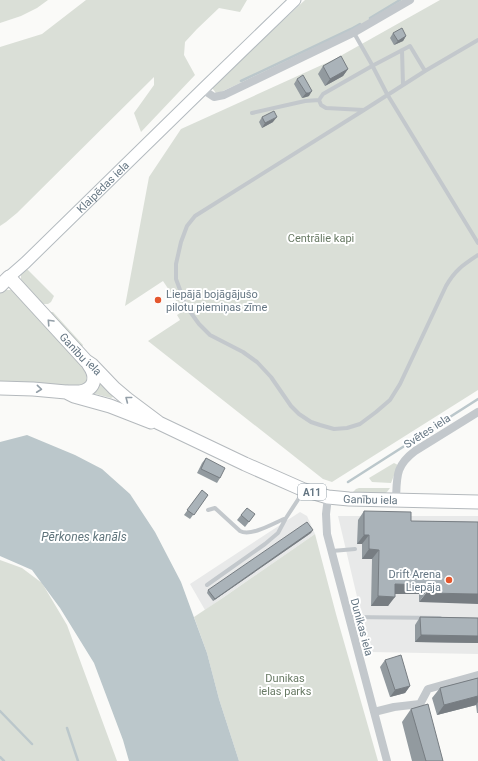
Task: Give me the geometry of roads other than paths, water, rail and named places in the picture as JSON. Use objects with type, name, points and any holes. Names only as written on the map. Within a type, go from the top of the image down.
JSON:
[{"type":"highway","name":"Ganību iela","points":[[4,281],[127,399],[159,423],[244,464],[304,490],[328,497],[396,500],[410,503],[478,502]]},
{"type":"highway","points":[[66,392],[82,391],[91,386],[95,379],[86,360]]},
{"type":"highway","name":"Ganību iela","points":[[0,388],[66,392],[74,396],[110,406],[153,423],[159,423]]},
{"type":"main road","name":"Klaipēdas iela","points":[[4,281],[296,0]]},
{"type":"street","points":[[204,88],[214,97],[224,95],[353,33],[410,0]]},
{"type":"street","name":"Svētes iela","points":[[396,500],[396,477],[406,458],[478,412]]},
{"type":"street","name":"Dunikas iela","points":[[328,497],[326,514],[327,534],[387,761]]},
{"type":"street","points":[[420,704],[428,689],[478,675]]},
{"type":"street","points":[[374,712],[394,707],[420,704]]},
{"type":"street","points":[[420,704],[429,725]]},
{"type":"lane","points":[[353,33],[387,94],[478,243]]},
{"type":"lane","points":[[478,40],[387,94],[195,216],[187,226],[181,242],[176,264],[176,279],[186,306],[199,324],[210,335],[243,352],[257,362],[271,377],[291,406],[299,414],[311,422],[320,425],[334,429],[347,428],[360,424],[390,400],[400,384],[452,276],[459,268],[478,255]]},
{"type":"lane","points":[[319,100],[323,94],[410,46],[424,71]]},
{"type":"lane","points":[[402,50],[403,85]]},
{"type":"lane","points":[[319,100],[321,105],[326,108],[364,110]]},
{"type":"lane","points":[[252,113],[305,101],[319,100]]},
{"type":"lane","points":[[207,585],[278,533],[304,490]]},
{"type":"lane","points":[[208,510],[215,508],[243,533],[252,532],[286,518]]},
{"type":"lane","points":[[331,551],[354,549]]},
{"type":"lane","points":[[348,617],[447,618]]},
{"type":"water","name":"Pērkones kanāls","points":[[27,435],[75,455],[102,469],[130,494],[155,532],[181,582],[207,653],[219,699],[239,761],[129,761],[123,740],[94,663],[60,608],[32,570],[0,556],[0,442]]},
{"type":"waterway","points":[[370,18],[400,0]]},
{"type":"waterway","points":[[241,81],[360,24]]},
{"type":"waterway","points":[[348,482],[478,399]]},
{"type":"waterway","points":[[0,711],[32,744]]},
{"type":"waterway","points":[[67,728],[78,761]]},
{"type":"waterway","points":[[0,757],[4,761]]},
{"type":"place","name":"Liepājā bojāgājušo pilotu piemiņas zīme","points":[[158,300]]},
{"type":"place","name":"Drift Arena Liepāja","points":[[449,580]]},
{"type":"park label","name":"Centrālie kapi","points":[[321,238]]},
{"type":"park label","name":"Dunikas ielas parks","points":[[285,684]]}]
